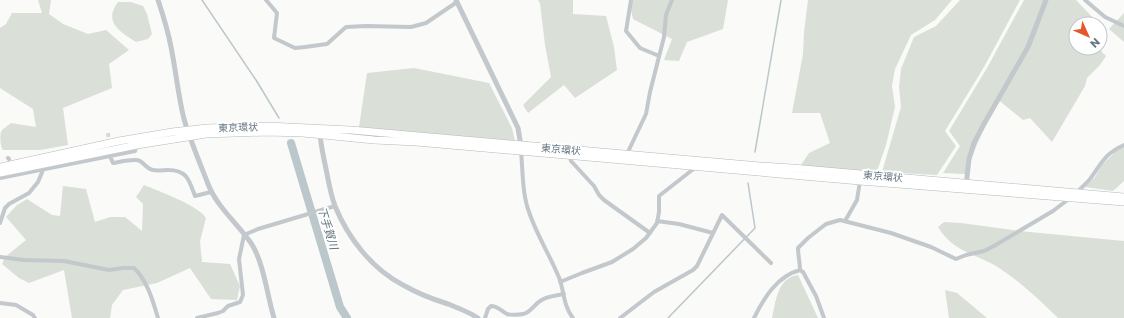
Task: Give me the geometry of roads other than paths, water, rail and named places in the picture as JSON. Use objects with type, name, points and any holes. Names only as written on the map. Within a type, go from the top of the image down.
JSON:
[{"type":"highway","name":"東京環状","points":[[0,173],[119,141],[172,132],[206,134],[320,132],[374,140],[521,148],[1124,202]]},
{"type":"highway","name":"東京環状","points":[[0,167],[137,145],[189,133]]},
{"type":"highway","name":"東京環状","points":[[521,148],[570,156],[626,157],[696,166],[860,181],[1124,197]]},
{"type":"highway","points":[[1070,198],[1076,193]]},
{"type":"street","points":[[158,0],[164,16],[170,41],[184,118],[189,133],[211,192],[225,213],[255,250],[274,318]]},
{"type":"street","points":[[266,0],[277,13],[274,38],[295,48],[327,44],[346,27],[411,27],[426,23],[449,9],[456,1],[518,128],[525,199],[529,212],[560,282],[567,307],[573,318]]},
{"type":"street","points":[[631,0],[626,30],[640,48],[659,56]]},
{"type":"street","points":[[626,157],[646,114],[664,37],[666,15],[672,0]]},
{"type":"street","points":[[966,187],[969,160],[974,143],[1028,47],[1046,0]]},
{"type":"street","points":[[1085,0],[1105,17],[1124,26]]},
{"type":"street","points":[[320,132],[330,190],[335,206],[346,230],[362,252],[383,272],[401,285],[478,318]]},
{"type":"street","points":[[0,178],[135,151],[137,145]]},
{"type":"street","points":[[1076,193],[1090,180],[1102,161],[1110,152],[1124,145]]},
{"type":"street","points":[[110,156],[113,163],[134,160],[140,161],[148,168],[154,170],[179,171],[185,175],[195,196],[211,192]]},
{"type":"street","points":[[570,156],[571,161],[594,186],[604,200],[650,233]]},
{"type":"street","points":[[560,282],[620,258],[646,238],[657,223],[659,196],[696,166]]},
{"type":"street","points":[[0,223],[9,204],[29,193],[38,182],[43,170]]},
{"type":"street","points":[[845,221],[857,200],[860,181]]},
{"type":"street","points":[[824,318],[816,296],[803,272],[800,270],[798,248],[826,224],[840,220],[891,233],[931,247],[956,259],[984,251],[994,246],[1053,211],[1070,198]]},
{"type":"street","points":[[244,235],[258,229],[335,206]]},
{"type":"street","points":[[620,318],[654,292],[693,270],[697,266],[722,215],[771,263]]},
{"type":"street","points":[[657,220],[680,224],[713,233]]},
{"type":"street","points":[[196,318],[218,313],[223,311],[228,306],[240,302],[243,295],[239,259],[244,235]]},
{"type":"street","points":[[0,256],[24,260],[64,262],[109,270],[134,268],[139,273],[145,284],[158,318]]},
{"type":"street","points":[[754,318],[765,298],[773,288],[788,275],[800,270]]},
{"type":"street","points":[[485,318],[488,308],[491,306],[499,308],[507,314],[522,315],[546,298],[564,294]]},
{"type":"street","points":[[0,303],[16,305],[35,318]]},
{"type":"waterway","name":"下手賀川","points":[[202,0],[256,80],[279,118]]},
{"type":"waterway","points":[[755,152],[781,0]]},
{"type":"waterway","name":"下手賀川","points":[[291,143],[340,307],[347,318]]},
{"type":"waterway","points":[[668,318],[755,228],[748,183]]},
{"type":"tunnel","points":[[108,133],[109,144]]}]
